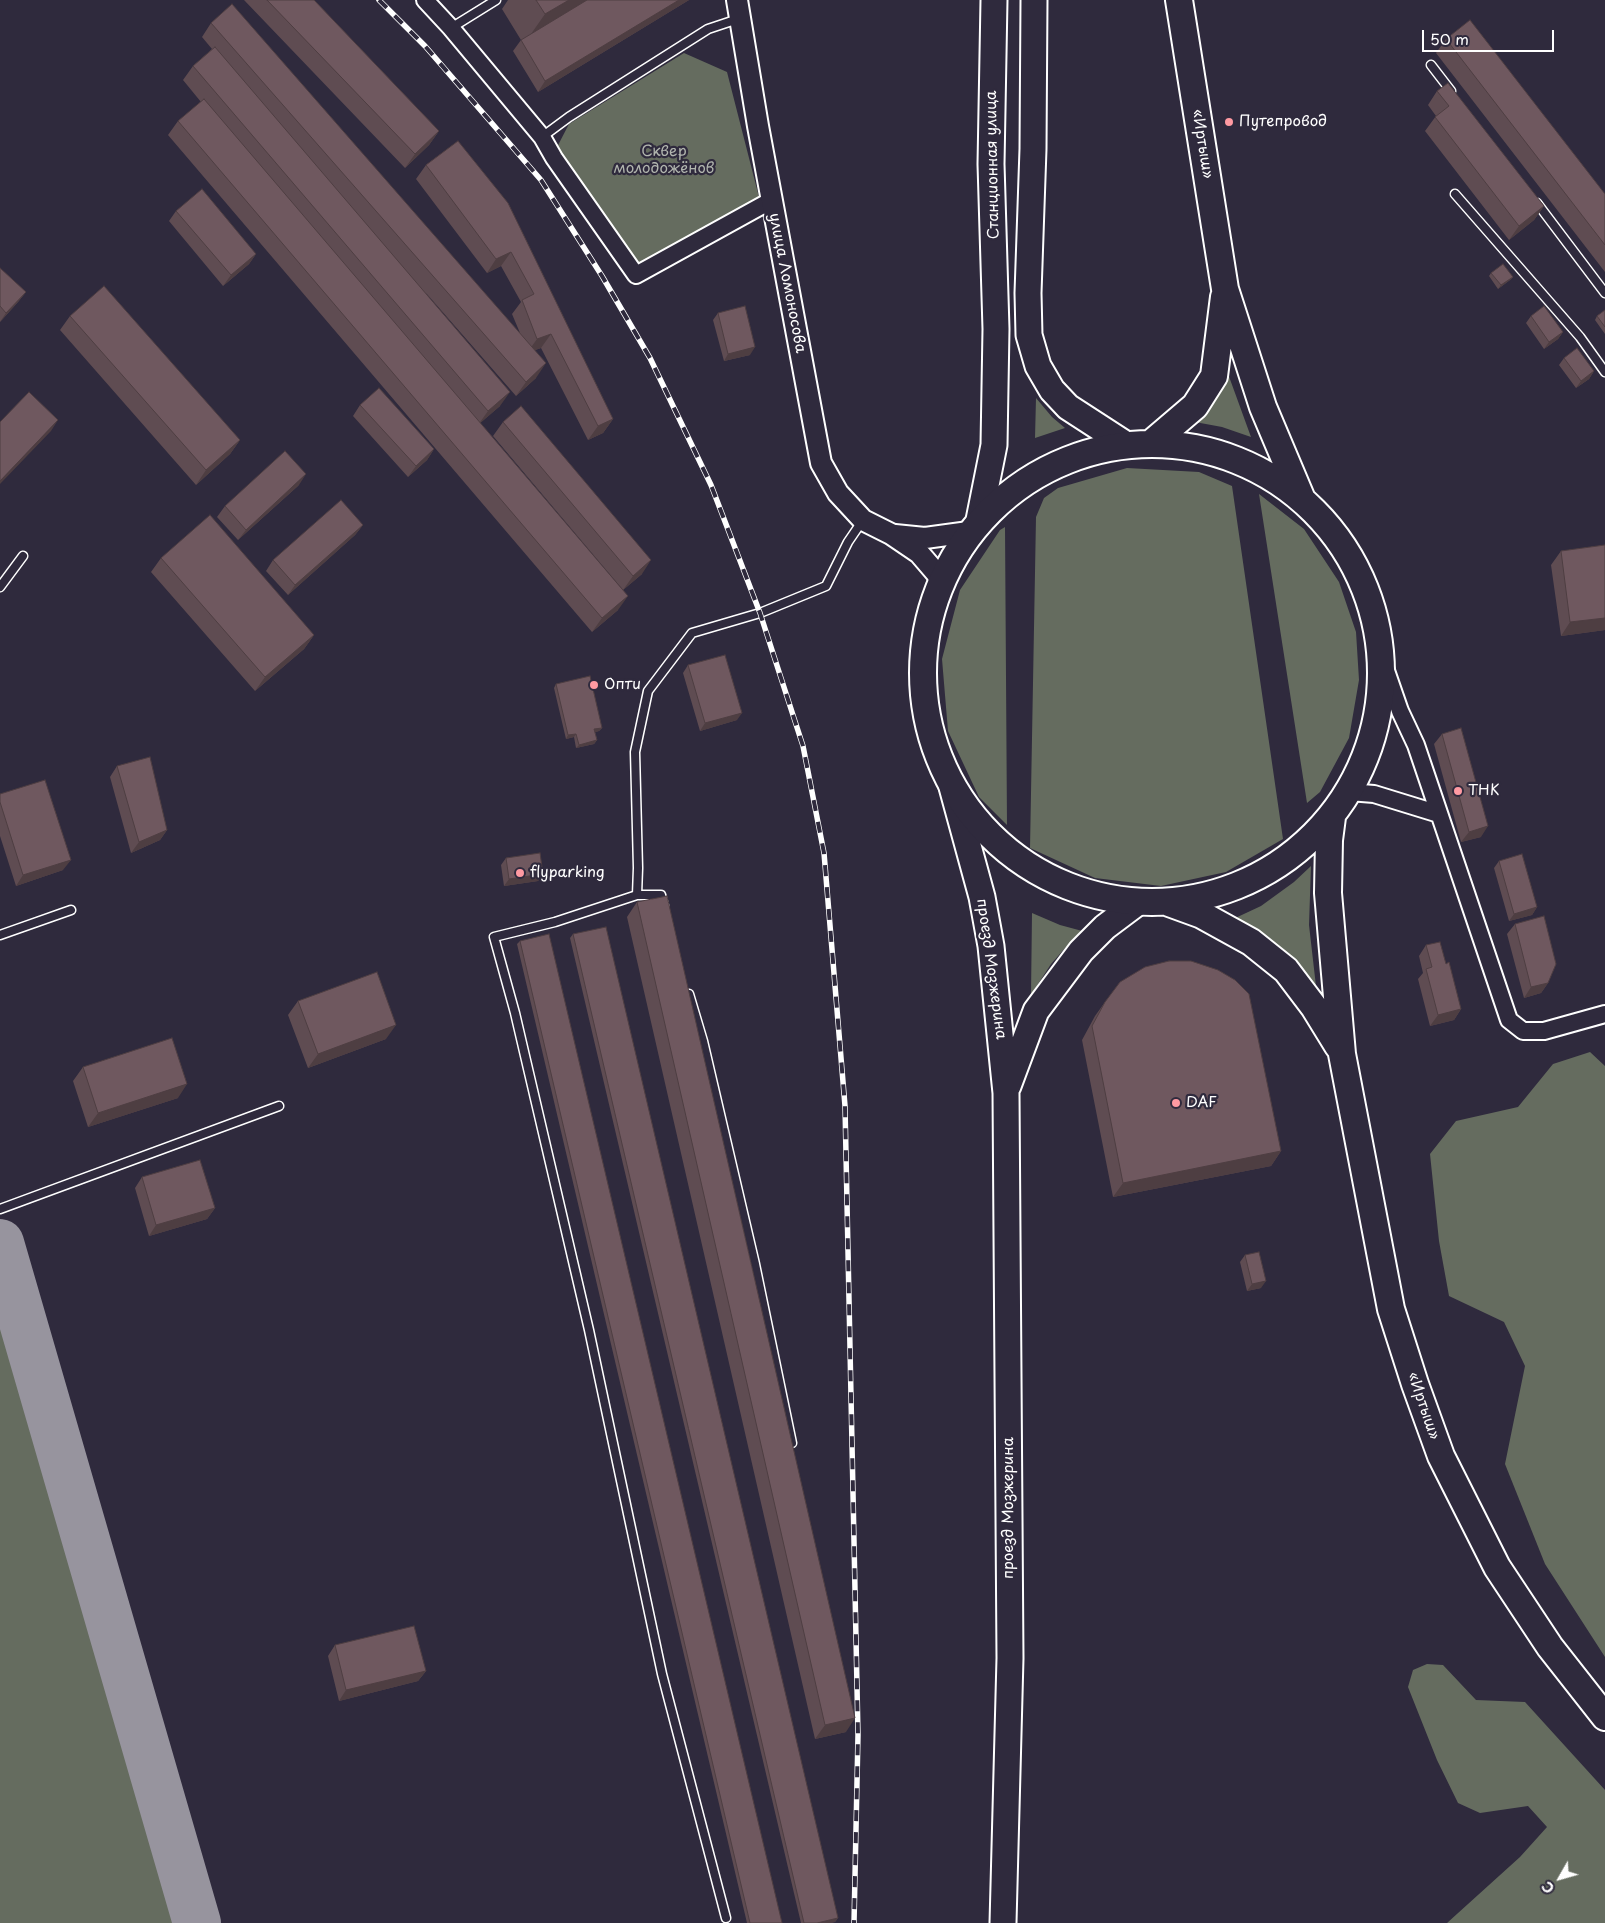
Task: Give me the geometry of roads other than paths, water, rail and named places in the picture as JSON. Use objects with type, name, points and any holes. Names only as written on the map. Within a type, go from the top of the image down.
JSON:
[{"type":"highway","name":"«Иртыш»","points":[[1179,0],[1225,289]]},
{"type":"highway","points":[[1154,441],[1195,406],[1214,376],[1225,289]]},
{"type":"highway","points":[[1225,289],[1263,407],[1301,497]]},
{"type":"highway","points":[[1154,441],[1240,460],[1301,497],[1342,543],[1370,598],[1382,659],[1380,705],[1369,750],[1349,792],[1332,816],[1299,851],[1259,877],[1214,895],[1167,903],[1137,902],[1082,892],[1030,868],[986,833],[952,787],[932,738],[922,686],[925,633],[940,582],[953,556],[974,526],[1013,489],[1052,465],[1094,449],[1122,442],[1154,441]]},
{"type":"highway","points":[[1332,816],[1329,840],[1328,893],[1342,1054]]},
{"type":"highway","points":[[1167,903],[1202,915],[1251,942],[1286,970],[1314,1006],[1342,1054]]},
{"type":"highway","name":"«Иртыш»","points":[[1342,1054],[1390,1309],[1441,1456],[1497,1567],[1550,1647],[1605,1717]]},
{"type":"main road","name":"Станционная улица","points":[[974,526],[994,445],[996,329],[991,164],[994,0]]},
{"type":"main road","points":[[1034,0],[1033,149],[1028,293],[1029,335],[1038,366],[1052,390],[1068,406],[1122,442]]},
{"type":"main road","name":"проезд Мозжерина","points":[[952,787],[982,897],[991,946],[1006,1094],[1010,1658],[1003,1923]]},
{"type":"main road","name":"проезд Мозжерина","points":[[1006,1094],[1036,1011],[1081,951],[1105,927],[1137,902]]},
{"type":"street","points":[[425,0],[451,28],[542,137],[554,158],[636,275],[772,200]]},
{"type":"street","name":"улица Ломоносова","points":[[739,9],[820,463],[838,494],[863,520],[891,534]]},
{"type":"street","points":[[891,534],[925,538],[974,526]]},
{"type":"street","points":[[891,534],[920,553],[931,566],[940,582]]},
{"type":"street","points":[[1382,659],[1400,711],[1416,745],[1509,1020],[1523,1031],[1544,1031],[1605,1014]]},
{"type":"street","points":[[1349,792],[1374,794],[1439,814]]},
{"type":"lane","points":[[451,28],[496,0]]},
{"type":"lane","points":[[542,137],[569,117],[739,9]]},
{"type":"lane","points":[[1431,65],[1455,96]]},
{"type":"lane","points":[[1455,194],[1580,337],[1605,372]]},
{"type":"lane","points":[[1533,199],[1605,293]]},
{"type":"lane","points":[[637,895],[635,752],[648,691],[692,633],[760,613],[826,586],[848,542],[863,520]]},
{"type":"lane","points":[[0,587],[23,556]]},
{"type":"lane","points":[[666,913],[661,895],[637,895],[555,922],[494,937],[515,1014],[589,1330],[662,1674],[726,1918]]},
{"type":"lane","points":[[0,935],[71,910]]},
{"type":"lane","points":[[687,986],[703,1041],[755,1264],[795,1456]]},
{"type":"lane","points":[[0,1209],[279,1106]]},
{"type":"railway","points":[[379,0],[425,46],[541,180],[602,276],[650,358],[711,485],[760,613],[803,746],[824,853],[845,1106],[858,1735],[854,1923]]},
{"type":"place","name":"Путепровод","points":[[1229,122]]},
{"type":"place","name":"Опти","points":[[594,685]]},
{"type":"place","name":"ТНК","points":[[1458,791]]},
{"type":"place","name":"flyparking","points":[[520,873]]},
{"type":"place","name":"DAF","points":[[1176,1103]]},
{"type":"park label","name":"Сквер молодожёнов","points":[[664,160]]}]
